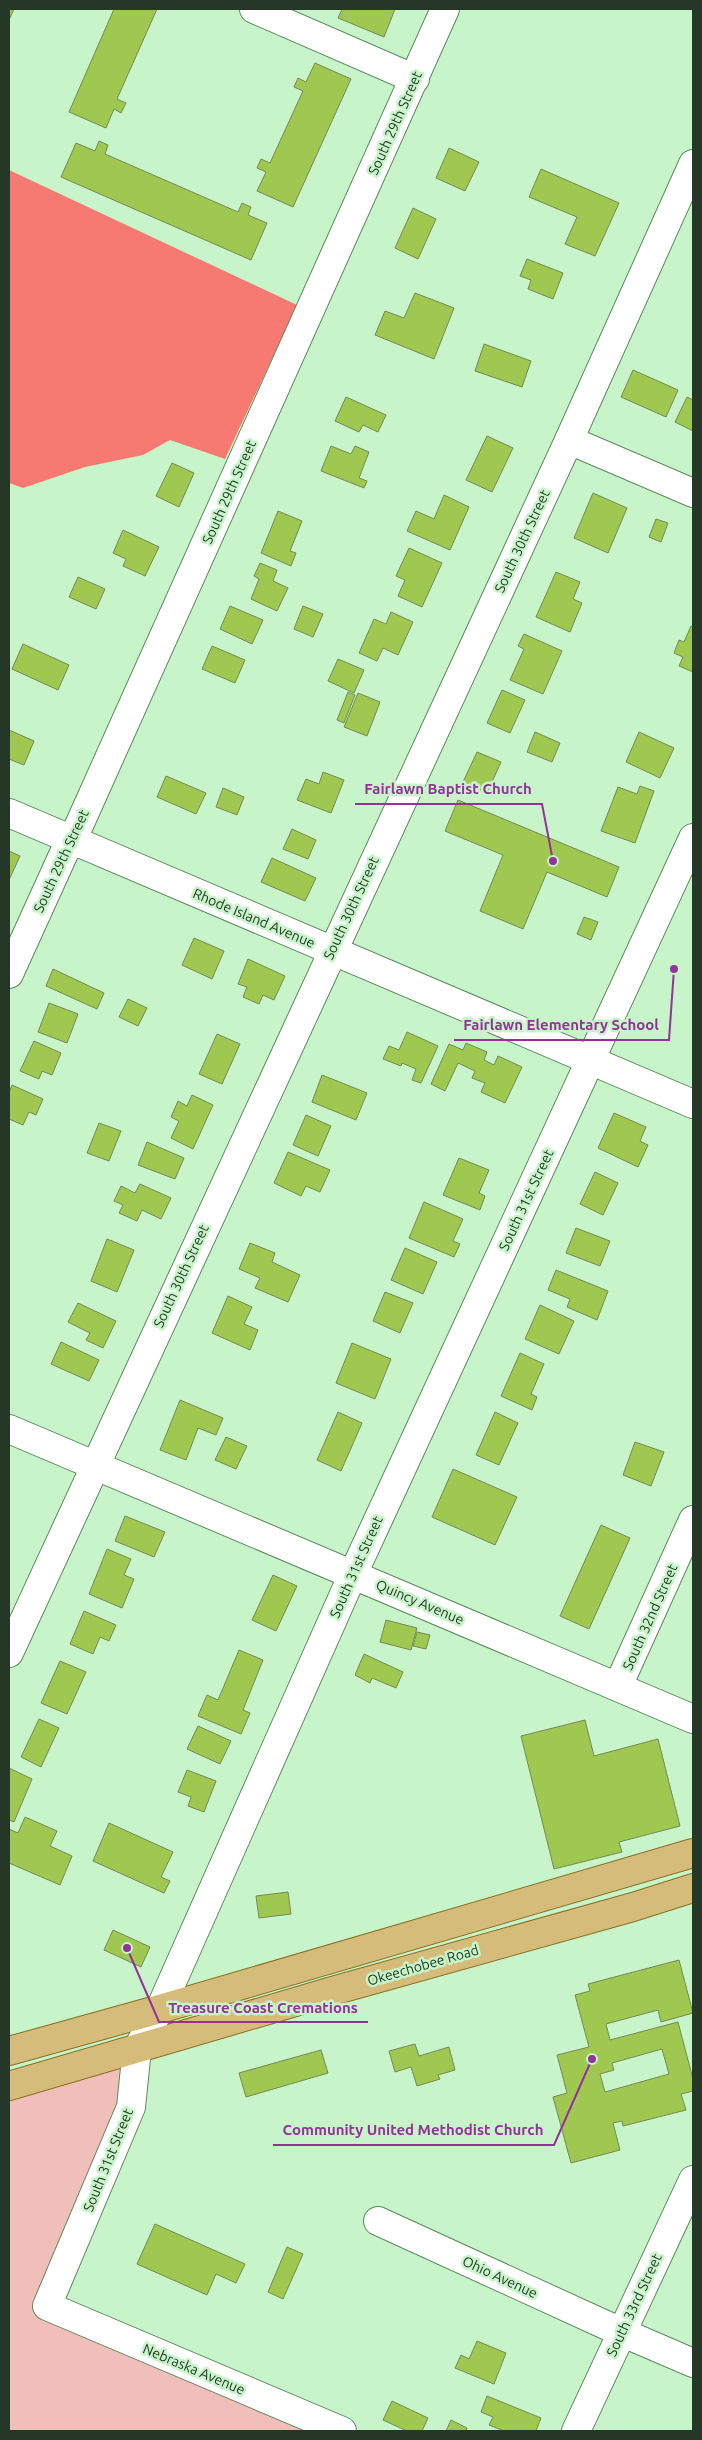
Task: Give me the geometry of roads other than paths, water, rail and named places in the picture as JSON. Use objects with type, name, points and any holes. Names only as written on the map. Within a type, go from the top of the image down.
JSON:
[{"type":"main road","points":[[9,2050],[160,2009],[693,1852]]},
{"type":"main road","name":"Okeechobee Road","points":[[9,2086],[693,1888]]},
{"type":"street","points":[[254,9],[415,79]]},
{"type":"street","name":"South 29th Street","points":[[9,974],[64,853],[72,840],[445,9]]},
{"type":"street","name":"South 30th Street","points":[[9,1653],[569,440],[693,164]]},
{"type":"street","points":[[569,440],[693,493]]},
{"type":"street","name":"Rhode Island Avenue","points":[[9,814],[332,950],[590,1062],[693,1104]]},
{"type":"street","name":"South 31st Street","points":[[47,2306],[131,2107],[137,2049],[160,2009],[353,1574],[693,838]]},
{"type":"street","name":"Quincy Avenue","points":[[9,1429],[693,1719]]},
{"type":"street","name":"South 32nd Street","points":[[618,1686],[693,1520]]},
{"type":"street","name":"South 33rd Street","points":[[576,2431],[693,2180]]},
{"type":"street","name":"Ohio Avenue","points":[[378,2221],[693,2363]]},
{"type":"street","name":"Nebraska Avenue","points":[[47,2306],[342,2431]]},
{"type":"place","name":"Fairlawn Baptist Church","points":[[553,861]]},
{"type":"place","name":"Fairlawn Elementary School","points":[[674,969]]},
{"type":"place","name":"Treasure Coast Cremations","points":[[127,1948]]},
{"type":"place","name":"Community United Methodist Church","points":[[592,2059]]}]
